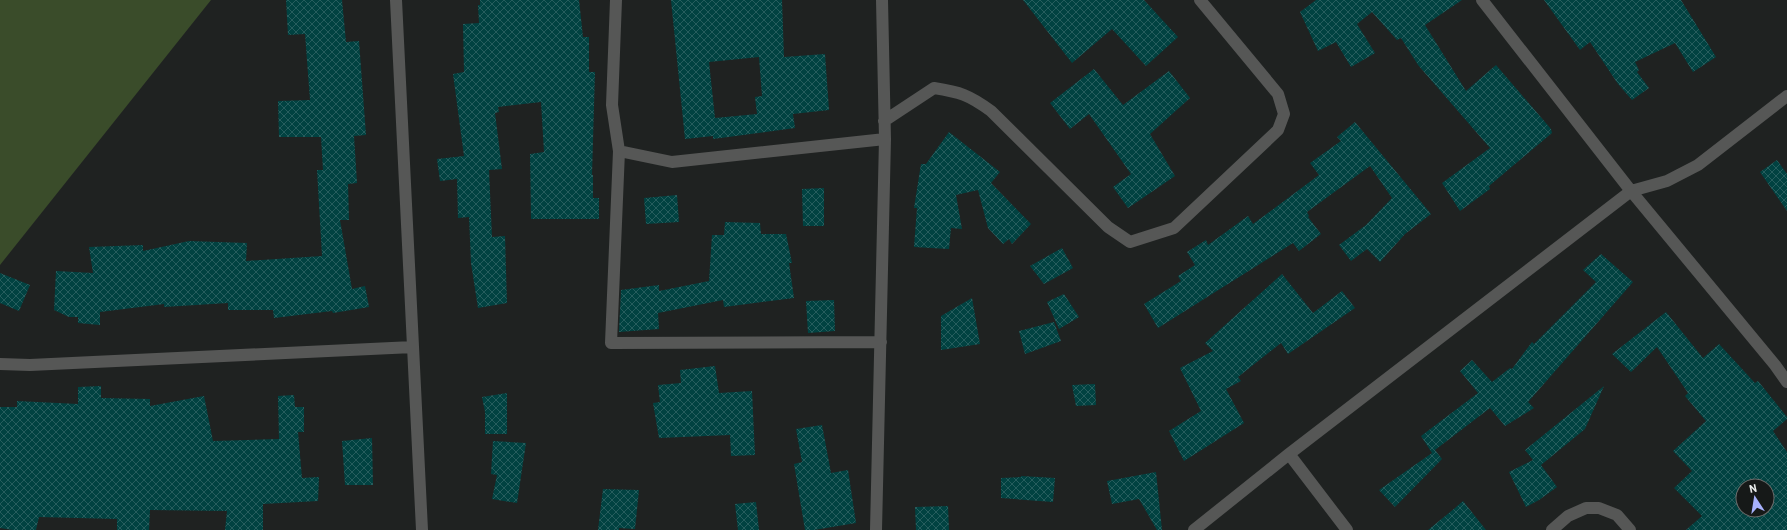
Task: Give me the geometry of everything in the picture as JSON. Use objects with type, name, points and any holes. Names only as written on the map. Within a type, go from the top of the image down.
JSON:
[{"type":"street","points":[[396,0],[422,530]]},
{"type":"street","points":[[616,0],[612,105],[619,151],[611,343],[881,342]]},
{"type":"street","points":[[876,530],[885,140],[882,0]]},
{"type":"street","points":[[884,121],[934,88],[959,92],[976,100],[991,111],[1108,226],[1130,242],[1174,228],[1278,130],[1284,114],[1278,94],[1200,0]]},
{"type":"street","points":[[1482,0],[1631,191],[1775,365],[1787,382]]},
{"type":"street","points":[[1194,530],[1289,454],[1631,191],[1667,181],[1698,165],[1787,96]]},
{"type":"street","points":[[619,151],[672,162],[885,140]]},
{"type":"street","points":[[0,364],[30,365],[413,347]]},
{"type":"street","points":[[1289,454],[1347,530]]},
{"type":"street","points":[[1552,530],[1568,516],[1586,508],[1599,508],[1617,514],[1630,530]]},
{"type":"green space","points":[[0,0],[211,0],[0,265]]},
{"type":"building","points":[[286,0],[342,0],[346,42],[359,41],[366,135],[354,136],[357,183],[348,184],[349,220],[340,220],[352,289],[365,286],[369,307],[333,313],[332,311],[274,318],[273,310],[228,310],[228,303],[164,307],[164,304],[100,312],[100,325],[78,323],[78,317],[69,317],[54,310],[56,271],[93,273],[89,247],[143,245],[143,251],[189,241],[247,243],[246,261],[322,256],[317,170],[323,170],[321,137],[279,137],[278,101],[310,100],[305,34],[288,35]]},
{"type":"building","points":[[480,0],[579,0],[583,37],[589,37],[589,72],[595,72],[592,175],[593,198],[599,198],[599,219],[531,219],[530,154],[544,152],[541,102],[498,107],[499,112],[495,113],[502,169],[489,170],[492,237],[505,236],[507,303],[478,308],[471,263],[469,217],[458,218],[457,179],[440,181],[437,159],[464,156],[453,74],[464,72],[463,24],[479,23],[478,5],[480,5]]},
{"type":"building","points":[[671,0],[782,0],[784,57],[825,54],[829,110],[793,114],[795,128],[713,139],[713,136],[685,139]],"holes":[[[759,57],[762,96],[755,97],[757,114],[715,118],[709,62]]]},
{"type":"building","points":[[1023,0],[1144,0],[1178,37],[1146,66],[1112,29],[1072,63]]},
{"type":"building","points":[[1316,0],[1462,0],[1425,25],[1466,91],[1496,65],[1551,129],[1552,133],[1489,186],[1490,189],[1460,211],[1442,183],[1490,148],[1418,65],[1401,38],[1397,40],[1372,12],[1357,24],[1375,53],[1351,67],[1336,42],[1318,51],[1300,12]]},
{"type":"building","points":[[1544,0],[1681,0],[1716,57],[1693,72],[1675,43],[1635,62],[1639,70],[1637,72],[1649,88],[1632,100],[1618,84],[1590,42],[1580,50]]},
{"type":"building","points":[[1094,69],[1123,105],[1169,71],[1190,98],[1150,134],[1175,176],[1128,208],[1113,187],[1131,174],[1089,114],[1070,129],[1050,103]]},
{"type":"building","points":[[1355,122],[1431,214],[1405,234],[1380,262],[1367,249],[1351,261],[1339,245],[1366,225],[1392,198],[1370,166],[1307,212],[1308,217],[1321,234],[1299,251],[1293,243],[1158,328],[1144,304],[1181,281],[1178,276],[1195,265],[1187,252],[1206,240],[1208,245],[1248,216],[1253,224],[1319,175],[1310,163],[1341,141],[1337,137]]},
{"type":"building","points":[[949,132],[1000,172],[991,183],[1031,224],[1012,244],[1009,239],[1003,244],[988,228],[978,190],[956,195],[962,229],[951,228],[949,249],[914,247],[917,208],[914,208],[921,164],[926,164]]},
{"type":"building","points":[[1777,160],[1787,174],[1787,211],[1760,172]]},
{"type":"building","points":[[824,188],[824,226],[803,226],[802,189]]},
{"type":"building","points":[[677,195],[679,222],[646,224],[644,198]]},
{"type":"building","points":[[725,222],[760,223],[761,234],[786,234],[792,263],[789,263],[794,298],[724,307],[723,300],[658,313],[659,329],[619,332],[621,290],[659,285],[659,291],[709,281],[712,235],[724,235]]},
{"type":"building","points":[[1062,248],[1073,268],[1044,284],[1030,266]]},
{"type":"building","points":[[1601,254],[1633,282],[1528,402],[1534,408],[1505,426],[1490,408],[1435,450],[1442,459],[1395,507],[1379,490],[1432,453],[1421,436],[1478,393],[1460,371],[1472,360],[1492,382],[1510,368],[1512,369],[1532,342],[1534,344],[1596,282],[1583,270]]},
{"type":"building","points":[[0,273],[30,285],[19,311],[0,303]]},
{"type":"building","points":[[1282,274],[1313,313],[1342,291],[1355,308],[1288,354],[1281,343],[1238,377],[1241,381],[1226,389],[1244,423],[1184,461],[1169,431],[1201,411],[1180,368],[1213,351],[1205,343]]},
{"type":"building","points":[[1064,294],[1079,317],[1059,329],[1047,302]]},
{"type":"building","points":[[972,298],[980,344],[941,350],[941,316]]},
{"type":"building","points":[[834,300],[835,331],[808,333],[806,301]]},
{"type":"building","points":[[1666,312],[1703,358],[1719,344],[1755,383],[1758,381],[1787,417],[1787,419],[1773,431],[1787,452],[1787,530],[1686,530],[1702,516],[1674,488],[1692,471],[1673,451],[1706,421],[1685,396],[1688,393],[1657,347],[1631,372],[1612,354]]},
{"type":"building","points":[[1054,322],[1061,341],[1025,354],[1019,331]]},
{"type":"building","points":[[715,366],[719,393],[752,391],[755,455],[731,456],[730,435],[659,438],[653,403],[660,402],[658,385],[681,383],[680,370]]},
{"type":"building","points":[[1095,384],[1096,405],[1076,406],[1072,385]]},
{"type":"building","points":[[101,386],[101,398],[150,399],[150,406],[204,396],[213,441],[279,439],[278,396],[294,395],[295,407],[304,407],[304,432],[298,432],[302,478],[319,477],[318,501],[263,504],[263,530],[225,530],[227,511],[150,510],[149,530],[117,530],[117,519],[39,517],[36,530],[13,530],[0,528],[0,407],[17,407],[17,401],[78,404],[78,387]]},
{"type":"building","points":[[1604,386],[1585,429],[1541,465],[1557,487],[1526,507],[1509,472],[1533,460],[1525,450]]},
{"type":"building","points":[[507,393],[507,434],[485,434],[485,412],[482,397]]},
{"type":"building","points":[[822,425],[831,473],[848,470],[856,523],[814,530],[805,530],[794,464],[802,462],[796,429]]},
{"type":"building","points":[[372,438],[373,485],[345,485],[342,441]]},
{"type":"building","points":[[493,441],[526,443],[517,503],[492,499],[497,475],[491,474]]},
{"type":"building","points":[[1156,472],[1162,530],[1157,530],[1139,499],[1112,504],[1107,481]]},
{"type":"building","points":[[1021,476],[1055,478],[1053,502],[1001,498],[1001,478]]},
{"type":"building","points":[[603,489],[639,490],[635,529],[619,528],[619,530],[598,530]]},
{"type":"building","points":[[1463,501],[1486,530],[1428,530],[1455,508]]},
{"type":"building","points":[[756,502],[759,530],[738,530],[735,504]]},
{"type":"building","points":[[948,506],[949,530],[916,530],[915,507]]}]
